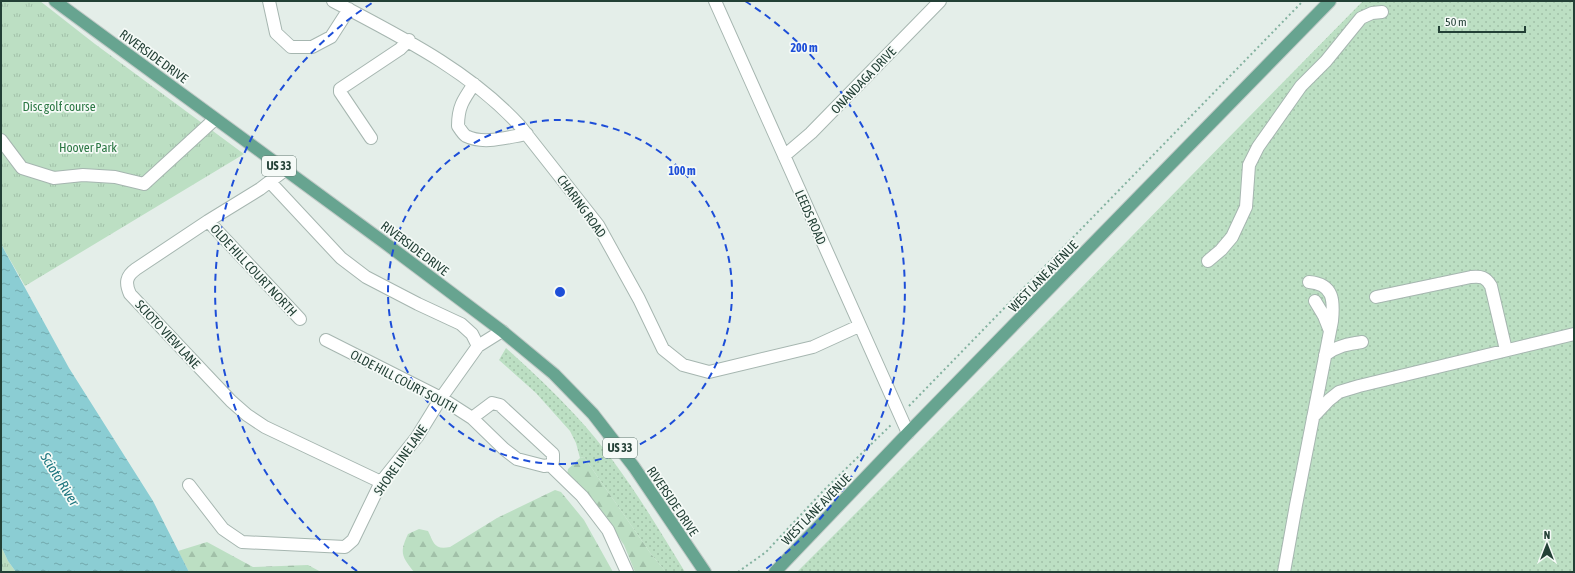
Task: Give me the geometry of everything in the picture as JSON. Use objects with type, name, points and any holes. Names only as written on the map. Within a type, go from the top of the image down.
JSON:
[{"type":"main road","name":"RIVERSIDE DRIVE","points":[[55,1],[502,331],[554,374],[593,414],[634,467],[705,572]]},
{"type":"main road","name":"WEST LANE AVENUE","points":[[775,572],[908,433],[1330,1]]},
{"type":"street","points":[[269,1],[276,33],[291,47],[312,47],[331,37],[349,9]]},
{"type":"street","name":"CHARING ROAD","points":[[333,1],[409,40],[474,84],[506,111],[598,225],[640,299],[663,349],[683,366],[709,372],[813,348],[859,326]]},
{"type":"street","name":"LEEDS ROAD","points":[[715,1],[908,433]]},
{"type":"street","name":"ONANDAGA DRIVE","points":[[784,156],[811,133],[940,1]]},
{"type":"street","points":[[1208,261],[1221,250],[1232,237],[1246,207],[1248,165],[1258,147],[1296,92],[1326,61],[1361,18],[1372,13],[1382,12]]},
{"type":"street","points":[[371,138],[340,92],[340,88],[400,49],[409,40]]},
{"type":"street","points":[[474,84],[462,102],[458,112],[458,126],[465,135],[480,140],[501,139],[526,134]]},
{"type":"street","points":[[1,140],[22,168],[54,178],[83,175],[115,178],[144,184],[215,119]]},
{"type":"street","name":"SCIOTO VIEW LANE","points":[[285,170],[260,189],[208,221],[130,273],[127,280],[127,287],[130,294],[226,396],[247,415],[265,427],[382,482]]},
{"type":"street","points":[[270,182],[341,258],[366,278],[461,324],[472,334],[478,346]]},
{"type":"street","name":"OLDE HILL COURT NORTH","points":[[208,221],[300,319]]},
{"type":"street","points":[[1376,297],[1471,276],[1480,276],[1488,279],[1506,350]]},
{"type":"street","points":[[1284,572],[1288,543],[1333,311],[1333,300],[1329,290],[1317,282],[1309,282]]},
{"type":"street","points":[[1315,301],[1324,316],[1330,331]]},
{"type":"street","name":"SHORE LINE LANE","points":[[189,485],[223,529],[242,542],[345,547],[353,540],[382,482],[417,437],[441,398],[478,346],[502,331]]},
{"type":"street","points":[[1312,418],[1339,392],[1574,334]]},
{"type":"street","name":"OLDE HILL COURT SOUTH","points":[[326,340],[441,398],[472,418],[504,449],[517,459],[544,466],[550,466]]},
{"type":"street","points":[[1325,355],[1344,345],[1362,342]]},
{"type":"street","points":[[472,418],[492,403],[500,405],[552,454],[553,462],[550,466],[582,496],[608,530],[627,572]]},
{"type":"path","points":[[738,572],[766,552],[824,490],[900,416],[1303,1]]},
{"type":"green space","name":"Hoover Park","points":[[1,1],[40,1],[95,44],[244,154],[25,286],[1,244]]},
{"type":"green space","points":[[1363,1],[1574,1],[1574,572],[797,572],[1075,294]]},
{"type":"green space","points":[[506,348],[568,407],[607,452],[660,531],[685,572],[666,572],[651,554],[584,457],[580,458],[576,443],[570,431],[536,393],[499,360]]},
{"type":"green space","points":[[584,457],[651,554],[666,572],[635,572],[624,545],[601,511],[567,475],[568,469],[580,458]]},
{"type":"green space","points":[[555,490],[561,492],[584,520],[613,572],[414,572],[404,558],[403,546],[408,534],[419,529],[428,531],[435,545],[445,548],[450,547],[497,518]]},
{"type":"green space","points":[[207,542],[253,567],[308,565],[321,572],[189,572],[178,551]]},
{"type":"green space","points":[[1,546],[8,561],[16,572],[1,572]]},
{"type":"water","name":"Scioto River","points":[[1,244],[69,368],[153,501],[189,572],[16,572],[8,561],[1,546]]},
{"type":"park label","name":"Disc golf course","points":[[59,106]]}]
